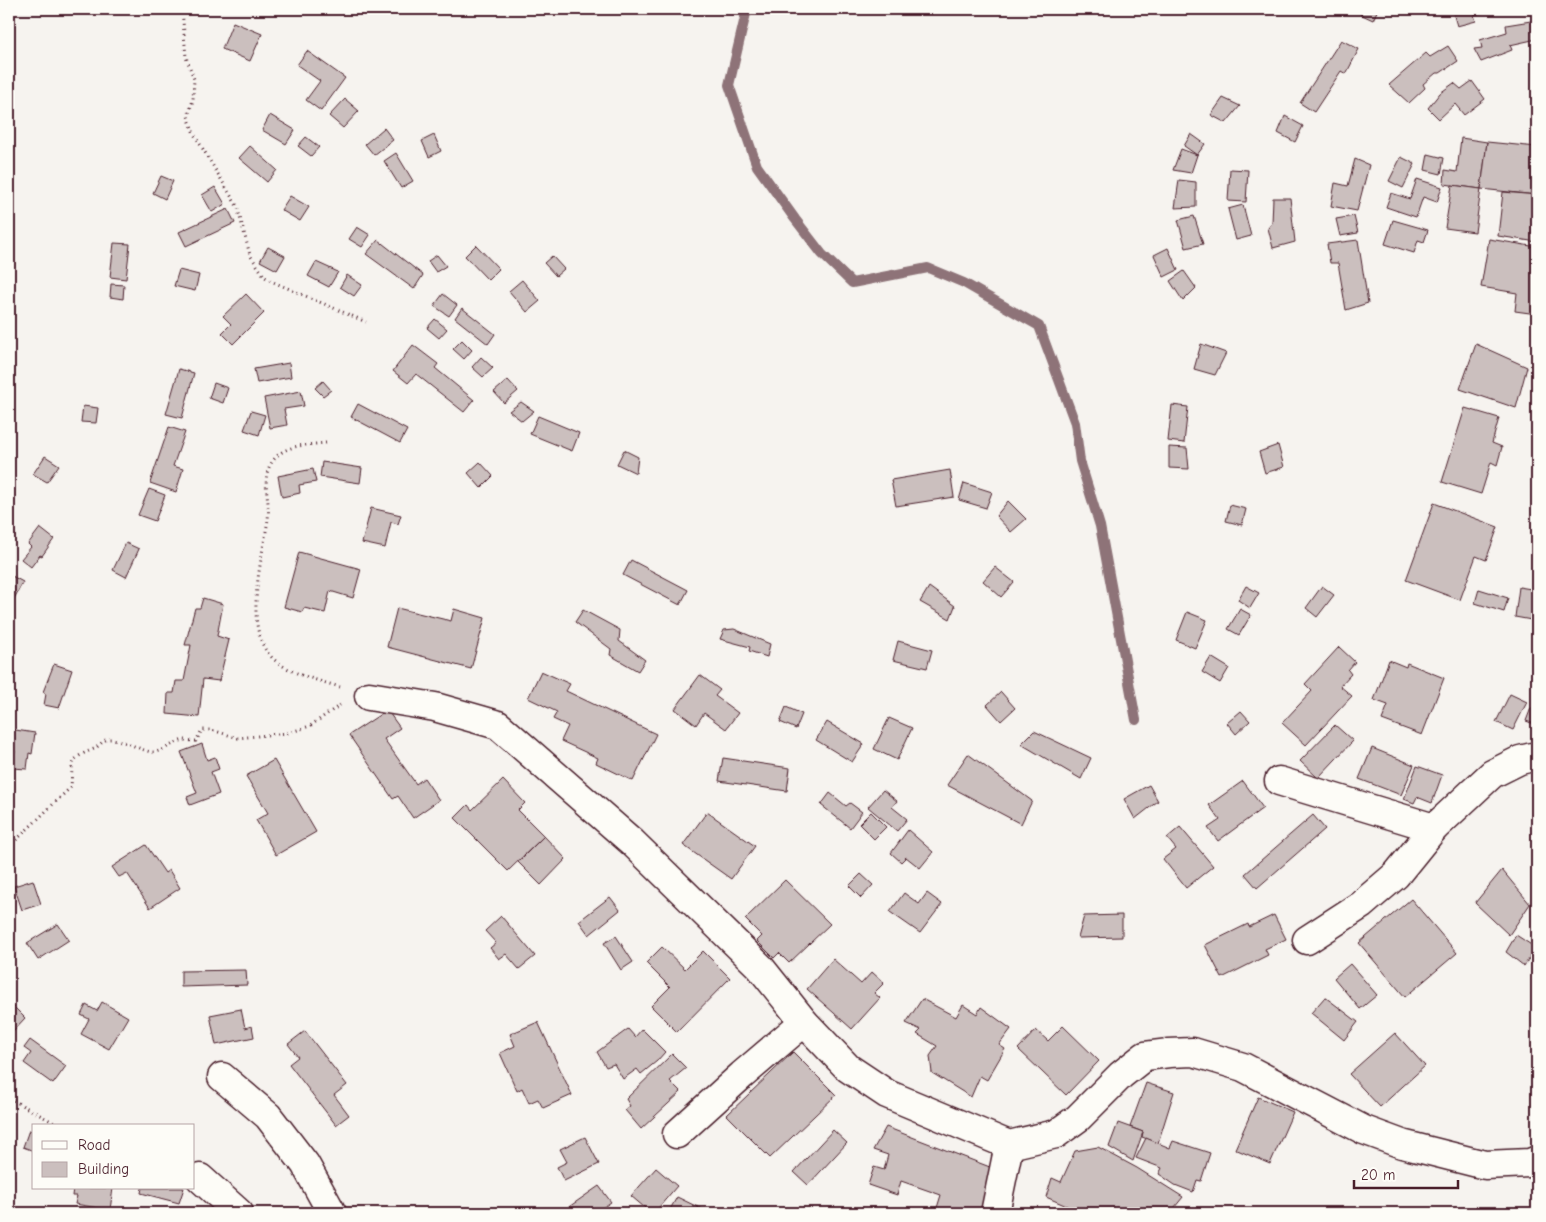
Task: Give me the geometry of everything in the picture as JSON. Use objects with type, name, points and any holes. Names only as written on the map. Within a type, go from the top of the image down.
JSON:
[{"type":"street","points":[[368,696],[435,707],[498,725],[632,842],[760,967],[804,1022],[848,1068],[887,1094],[1009,1145],[1056,1134],[1078,1118],[1121,1075],[1145,1056],[1193,1052],[1243,1066],[1364,1130],[1402,1144],[1485,1165],[1530,1163],[1537,1160]]},
{"type":"street","points":[[1307,940],[1361,905],[1396,876],[1434,828],[1492,774],[1520,760],[1537,756]]},
{"type":"street","points":[[1279,781],[1434,828]]},
{"type":"street","points":[[677,1134],[804,1022]]},
{"type":"street","points":[[222,1077],[268,1116],[305,1164],[332,1213]]},
{"type":"street","points":[[995,1213],[1009,1145]]},
{"type":"street","points":[[200,1178],[239,1213]]},
{"type":"path","points":[[182,9],[186,57],[194,79],[193,100],[188,116],[194,134],[237,206],[250,255],[265,276],[271,280],[366,322]]},
{"type":"path","points":[[326,444],[304,445],[286,449],[276,457],[267,470],[268,518],[257,587],[257,629],[264,649],[284,668],[368,696]]},
{"type":"path","points":[[9,847],[71,787],[73,760],[78,755],[98,747],[103,741],[109,739],[116,740],[153,752],[184,740],[196,741],[202,730],[212,730],[238,738],[288,733],[310,726],[344,702],[368,696]]},
{"type":"path","points":[[9,1098],[56,1124]]},
{"type":"building","points":[[1363,9],[1378,9],[1373,20],[1360,14]]},
{"type":"building","points":[[1452,9],[1496,9],[1474,15],[1476,21],[1457,26]]},
{"type":"building","points":[[1537,20],[1537,39],[1510,45],[1512,50],[1481,62],[1474,49],[1482,48],[1480,40],[1507,32],[1506,25]]},
{"type":"building","points":[[233,22],[262,34],[250,61],[222,49]]},
{"type":"building","points":[[1341,40],[1359,49],[1346,74],[1341,71],[1314,112],[1300,103]]},
{"type":"building","points":[[1448,46],[1458,61],[1440,73],[1436,73],[1423,84],[1425,88],[1409,103],[1389,85],[1426,53],[1430,57]]},
{"type":"building","points":[[307,51],[345,78],[321,111],[306,100],[320,81],[297,65]]},
{"type":"building","points":[[1472,81],[1485,99],[1464,115],[1455,104],[1439,119],[1428,108],[1440,93],[1454,83],[1461,89]]},
{"type":"building","points":[[1223,98],[1240,106],[1226,123],[1211,115]]},
{"type":"building","points":[[345,99],[359,111],[343,128],[329,116]]},
{"type":"building","points":[[270,115],[295,130],[286,144],[262,130]]},
{"type":"building","points":[[1285,116],[1303,126],[1295,142],[1278,133]]},
{"type":"building","points":[[384,128],[393,140],[374,155],[365,144]]},
{"type":"building","points":[[1191,134],[1205,144],[1197,155],[1184,146]]},
{"type":"building","points":[[434,135],[441,151],[429,157],[422,141]]},
{"type":"building","points":[[306,137],[319,147],[311,156],[298,146]]},
{"type":"building","points":[[1461,138],[1487,142],[1481,189],[1444,184],[1445,170],[1457,172]]},
{"type":"building","points":[[1487,142],[1537,147],[1537,195],[1481,189]]},
{"type":"building","points":[[250,146],[277,170],[267,182],[239,158]]},
{"type":"building","points":[[1181,149],[1197,155],[1191,173],[1173,170]]},
{"type":"building","points":[[396,153],[413,181],[401,188],[384,161]]},
{"type":"building","points":[[1428,154],[1444,158],[1441,174],[1425,170]]},
{"type":"building","points":[[1401,157],[1415,164],[1403,188],[1389,181]]},
{"type":"building","points":[[1355,159],[1369,165],[1357,211],[1331,206],[1335,183],[1348,186]]},
{"type":"building","points":[[1230,169],[1248,170],[1246,202],[1228,201]]},
{"type":"building","points":[[161,176],[173,181],[165,199],[153,193]]},
{"type":"building","points":[[1417,179],[1442,187],[1437,202],[1423,197],[1416,217],[1386,207],[1391,193],[1410,199]]},
{"type":"building","points":[[1179,180],[1196,182],[1196,207],[1175,208]]},
{"type":"building","points":[[1452,185],[1481,189],[1475,232],[1445,228]]},
{"type":"building","points":[[215,187],[225,204],[212,212],[202,195]]},
{"type":"building","points":[[1503,192],[1537,195],[1537,242],[1498,236]]},
{"type":"building","points":[[290,196],[309,207],[300,221],[281,210]]},
{"type":"building","points":[[1273,198],[1290,198],[1295,242],[1273,248],[1268,228],[1272,223]]},
{"type":"building","points":[[1243,205],[1251,236],[1236,240],[1228,209]]},
{"type":"building","points":[[228,209],[235,223],[186,246],[179,232]]},
{"type":"building","points":[[1194,216],[1203,244],[1186,248],[1178,220]]},
{"type":"building","points":[[1354,216],[1358,233],[1340,236],[1336,219]]},
{"type":"building","points":[[1393,220],[1428,230],[1424,242],[1418,240],[1414,253],[1385,244]]},
{"type":"building","points":[[357,227],[370,235],[362,247],[349,239]]},
{"type":"building","points":[[1489,239],[1537,247],[1537,314],[1515,311],[1517,293],[1481,287]]},
{"type":"building","points":[[378,240],[423,275],[414,289],[366,254]]},
{"type":"building","points":[[1358,240],[1368,303],[1346,310],[1338,263],[1330,263],[1327,244]]},
{"type":"building","points":[[114,243],[130,244],[126,279],[110,277]]},
{"type":"building","points":[[476,245],[499,269],[488,280],[465,256]]},
{"type":"building","points":[[268,247],[285,256],[277,270],[260,261]]},
{"type":"building","points":[[1168,248],[1178,270],[1164,277],[1154,255]]},
{"type":"building","points":[[437,255],[446,266],[436,272],[428,261]]},
{"type":"building","points":[[552,256],[564,269],[556,276],[544,263]]},
{"type":"building","points":[[316,262],[338,272],[329,287],[308,276]]},
{"type":"building","points":[[179,270],[199,275],[195,291],[174,286]]},
{"type":"building","points":[[1184,271],[1196,288],[1183,301],[1170,281]]},
{"type":"building","points":[[347,275],[362,285],[354,296],[340,287]]},
{"type":"building","points":[[522,280],[540,301],[527,312],[509,291]]},
{"type":"building","points":[[111,284],[124,285],[123,299],[110,297]]},
{"type":"building","points":[[246,294],[264,313],[233,344],[222,333],[231,324],[223,316]]},
{"type":"building","points":[[443,294],[457,305],[449,316],[434,306]]},
{"type":"building","points":[[462,308],[495,334],[488,344],[455,318]]},
{"type":"building","points":[[435,319],[447,329],[439,338],[427,328]]},
{"type":"building","points":[[462,340],[472,350],[464,359],[453,349]]},
{"type":"building","points":[[1201,344],[1226,353],[1215,375],[1194,369]]},
{"type":"building","points":[[1476,344],[1527,367],[1516,408],[1460,389]]},
{"type":"building","points":[[413,345],[438,364],[435,368],[474,400],[464,412],[416,374],[408,383],[393,371]]},
{"type":"building","points":[[481,357],[493,368],[483,377],[472,367]]},
{"type":"building","points":[[289,363],[291,377],[257,383],[254,369]]},
{"type":"building","points":[[179,369],[194,373],[182,418],[166,414]]},
{"type":"building","points":[[508,380],[518,391],[504,403],[494,392]]},
{"type":"building","points":[[323,381],[331,390],[323,396],[315,388]]},
{"type":"building","points":[[214,383],[228,388],[223,403],[209,398]]},
{"type":"building","points":[[301,391],[304,406],[284,409],[287,425],[270,428],[264,398]]},
{"type":"building","points":[[521,402],[534,411],[522,421],[509,411]]},
{"type":"building","points":[[358,404],[407,430],[400,443],[351,417]]},
{"type":"building","points":[[1172,405],[1188,407],[1184,443],[1168,441]]},
{"type":"building","points":[[83,406],[98,408],[96,423],[81,422]]},
{"type":"building","points":[[1465,408],[1499,418],[1492,443],[1502,447],[1497,465],[1491,462],[1481,494],[1442,482]]},
{"type":"building","points":[[251,411],[265,415],[259,435],[244,430]]},
{"type":"building","points":[[538,416],[579,433],[572,451],[530,434]]},
{"type":"building","points":[[169,427],[185,432],[173,466],[183,469],[176,492],[150,483]]},
{"type":"building","points":[[1278,445],[1284,467],[1265,473],[1259,452]]},
{"type":"building","points":[[1169,447],[1187,448],[1189,469],[1169,468]]},
{"type":"building","points":[[624,450],[638,457],[636,473],[617,464]]},
{"type":"building","points":[[45,456],[59,465],[47,482],[33,474]]},
{"type":"building","points":[[322,462],[362,468],[360,483],[320,477]]},
{"type":"building","points":[[480,462],[493,476],[481,488],[468,473]]},
{"type":"building","points":[[313,469],[316,482],[299,485],[300,493],[282,497],[278,476]]},
{"type":"building","points":[[950,470],[954,497],[896,506],[891,480]]},
{"type":"building","points":[[964,483],[992,492],[986,508],[959,500]]},
{"type":"building","points":[[149,489],[165,495],[155,521],[138,515]]},
{"type":"building","points":[[1008,501],[1026,519],[1011,532],[996,516]]},
{"type":"building","points":[[1434,503],[1498,527],[1486,560],[1476,556],[1460,600],[1406,580]]},
{"type":"building","points":[[1230,505],[1246,509],[1242,525],[1226,521]]},
{"type":"building","points":[[371,508],[401,515],[398,524],[391,522],[385,548],[362,543]]},
{"type":"building","points":[[40,528],[54,539],[42,556],[40,555],[31,567],[21,559],[31,547],[28,544]]},
{"type":"building","points":[[126,543],[139,549],[126,577],[113,570]]},
{"type":"building","points":[[299,552],[361,569],[353,598],[330,591],[325,613],[304,608],[302,612],[284,607]]},
{"type":"building","points":[[631,560],[688,590],[680,605],[623,575]]},
{"type":"building","points":[[995,567],[1014,582],[1001,597],[983,581]]},
{"type":"building","points":[[10,575],[23,582],[9,608],[9,577]]},
{"type":"building","points":[[1246,586],[1259,593],[1250,608],[1238,600]]},
{"type":"building","points":[[1322,586],[1334,595],[1317,617],[1306,608]]},
{"type":"building","points":[[929,587],[955,606],[950,619],[920,602]]},
{"type":"building","points":[[1519,587],[1537,590],[1537,621],[1515,617]]},
{"type":"building","points":[[1479,589],[1508,598],[1504,612],[1475,603]]},
{"type":"building","points":[[203,598],[223,604],[217,636],[229,640],[219,681],[203,679],[199,717],[167,714],[168,693],[174,693],[176,681],[184,681],[191,645],[185,645],[195,608],[200,608]]},
{"type":"building","points":[[397,608],[451,621],[454,609],[485,618],[471,669],[387,647]]},
{"type":"building","points":[[1240,609],[1251,615],[1239,635],[1228,629]]},
{"type":"building","points":[[583,610],[620,630],[619,641],[645,660],[638,671],[610,655],[611,649],[575,622]]},
{"type":"building","points":[[1187,612],[1207,620],[1195,648],[1176,640]]},
{"type":"building","points":[[734,629],[770,644],[767,657],[749,651],[750,647],[720,639],[724,630]]},
{"type":"building","points":[[898,641],[932,650],[927,668],[893,660]]},
{"type":"building","points":[[1339,647],[1355,662],[1348,670],[1351,674],[1340,686],[1352,696],[1306,745],[1282,723],[1312,691],[1305,684]]},
{"type":"building","points":[[1211,657],[1229,668],[1220,683],[1202,672]]},
{"type":"building","points":[[1389,660],[1406,667],[1407,663],[1444,678],[1422,735],[1382,720],[1388,705],[1374,700]]},
{"type":"building","points":[[54,664],[72,670],[59,708],[44,705],[46,694],[43,692]]},
{"type":"building","points":[[541,671],[570,684],[566,691],[656,734],[633,781],[596,763],[598,758],[561,741],[568,726],[553,719],[557,712],[528,698]]},
{"type":"building","points":[[700,675],[720,690],[715,696],[738,713],[726,729],[704,713],[696,725],[675,709]]},
{"type":"building","points":[[1001,692],[1015,708],[1001,721],[987,705]]},
{"type":"building","points":[[1510,694],[1527,702],[1513,730],[1496,722]]},
{"type":"building","points":[[786,707],[802,714],[796,729],[780,722]]},
{"type":"building","points":[[1531,708],[1537,710],[1537,725],[1526,721]]},
{"type":"building","points":[[387,710],[400,728],[384,739],[416,784],[424,778],[439,800],[413,818],[398,796],[393,799],[349,735]]},
{"type":"building","points":[[1241,711],[1250,721],[1236,734],[1227,723]]},
{"type":"building","points":[[889,718],[912,728],[897,760],[874,749]]},
{"type":"building","points":[[827,722],[864,744],[852,762],[816,740]]},
{"type":"building","points":[[1335,725],[1353,741],[1318,778],[1300,761]]},
{"type":"building","points":[[9,729],[35,733],[32,754],[29,753],[27,769],[12,768],[15,751],[9,750]]},
{"type":"building","points":[[1034,731],[1091,758],[1081,779],[1021,744]]},
{"type":"building","points":[[202,744],[207,760],[215,757],[219,769],[211,772],[219,794],[190,805],[187,797],[197,793],[181,752]]},
{"type":"building","points":[[1372,748],[1414,765],[1401,795],[1359,779]]},
{"type":"building","points":[[968,754],[1032,801],[1021,824],[947,785]]},
{"type":"building","points":[[723,758],[790,768],[787,791],[719,781]]},
{"type":"building","points":[[274,760],[316,832],[276,855],[256,820],[268,813],[246,776]]},
{"type":"building","points":[[1417,766],[1442,775],[1432,803],[1417,797],[1414,803],[1404,799]]},
{"type":"building","points":[[503,780],[525,803],[518,810],[544,836],[508,871],[455,818],[468,805],[472,810]]},
{"type":"building","points":[[1243,781],[1263,808],[1218,841],[1208,828],[1220,820],[1209,805]]},
{"type":"building","points":[[1149,785],[1158,801],[1135,819],[1124,799]]},
{"type":"building","points":[[883,790],[897,801],[892,807],[907,819],[897,831],[868,807]]},
{"type":"building","points":[[830,793],[846,806],[850,803],[862,812],[850,828],[821,805]]},
{"type":"building","points":[[707,812],[755,846],[731,879],[683,845]]},
{"type":"building","points":[[871,812],[886,827],[874,839],[859,824]]},
{"type":"building","points":[[1313,815],[1325,829],[1257,888],[1245,874]]},
{"type":"building","points":[[1180,827],[1213,866],[1186,888],[1163,859],[1176,849],[1167,838]]},
{"type":"building","points":[[908,830],[933,852],[920,868],[906,857],[901,862],[891,853]]},
{"type":"building","points":[[544,836],[566,859],[541,885],[518,862]]},
{"type":"building","points":[[146,845],[165,873],[169,870],[180,888],[150,908],[127,873],[119,877],[112,867]]},
{"type":"building","points":[[1502,870],[1530,904],[1509,935],[1475,903]]},
{"type":"building","points":[[861,874],[873,885],[861,898],[849,886]]},
{"type":"building","points":[[33,880],[41,904],[22,910],[14,886]]},
{"type":"building","points":[[785,880],[830,924],[789,963],[779,953],[774,958],[757,941],[762,936],[745,919]]},
{"type":"building","points":[[904,893],[919,904],[927,893],[942,904],[920,933],[890,912]]},
{"type":"building","points":[[610,897],[620,910],[589,935],[579,921]]},
{"type":"building","points":[[1411,899],[1457,953],[1405,997],[1359,943]]},
{"type":"building","points":[[1122,915],[1122,937],[1078,938],[1084,916]]},
{"type":"building","points":[[1274,915],[1286,939],[1265,949],[1268,955],[1222,978],[1205,945],[1248,924],[1249,927]]},
{"type":"building","points":[[501,916],[535,956],[519,969],[506,954],[499,959],[490,948],[496,943],[485,931]]},
{"type":"building","points":[[58,924],[69,940],[38,960],[27,943]]},
{"type":"building","points":[[1516,935],[1536,948],[1524,966],[1506,952]]},
{"type":"building","points":[[616,936],[633,962],[621,970],[604,943]]},
{"type":"building","points":[[662,947],[685,969],[703,951],[730,978],[677,1032],[651,1006],[670,987],[646,963]]},
{"type":"building","points":[[833,959],[861,984],[872,972],[884,983],[874,993],[880,998],[852,1029],[807,989]]},
{"type":"building","points":[[1350,964],[1377,995],[1360,1009],[1334,978]]},
{"type":"building","points":[[246,970],[247,985],[181,987],[181,971]]},
{"type":"building","points":[[1325,997],[1358,1022],[1344,1040],[1311,1013]]},
{"type":"building","points":[[922,999],[956,1017],[963,1005],[977,1014],[981,1007],[1011,1029],[999,1045],[1005,1049],[987,1080],[980,1076],[971,1097],[932,1073],[930,1056],[937,1046],[917,1034],[921,1030],[906,1023]]},
{"type":"building","points":[[9,1002],[25,1018],[12,1032],[9,1030]]},
{"type":"building","points":[[102,1002],[128,1017],[109,1049],[81,1034],[89,1019],[81,1015],[86,1005],[97,1011]]},
{"type":"building","points":[[241,1009],[245,1028],[252,1026],[254,1037],[216,1045],[210,1015]]},
{"type":"building","points":[[538,1022],[572,1095],[543,1108],[538,1099],[529,1103],[522,1088],[517,1091],[500,1053],[515,1046],[510,1034]]},
{"type":"building","points":[[1063,1026],[1099,1061],[1066,1095],[1018,1049],[1036,1030],[1048,1041]]},
{"type":"building","points":[[628,1029],[635,1037],[642,1029],[665,1052],[641,1074],[637,1069],[623,1079],[614,1064],[606,1067],[597,1052]]},
{"type":"building","points":[[305,1031],[347,1085],[334,1095],[349,1115],[336,1125],[289,1064],[298,1057],[288,1044]]},
{"type":"building","points":[[1395,1033],[1425,1066],[1380,1107],[1349,1074]]},
{"type":"building","points":[[30,1040],[66,1066],[53,1084],[24,1063],[31,1053],[24,1048]]},
{"type":"building","points":[[793,1052],[836,1095],[770,1158],[727,1115]]},
{"type":"building","points":[[672,1054],[686,1068],[670,1081],[681,1092],[641,1129],[625,1110],[630,1106],[626,1099]]},
{"type":"building","points":[[1146,1083],[1174,1092],[1158,1143],[1142,1137],[1143,1132],[1130,1127]]},
{"type":"building","points":[[1258,1097],[1293,1112],[1270,1164],[1235,1149]]},
{"type":"building","points":[[1118,1123],[1143,1132],[1133,1161],[1109,1147]]},
{"type":"building","points":[[886,1127],[995,1169],[979,1213],[941,1213],[936,1211],[941,1195],[901,1181],[897,1195],[868,1185],[874,1167],[884,1170],[888,1155],[873,1150]]},
{"type":"building","points":[[29,1130],[32,1131],[32,1150],[23,1147]]},
{"type":"building","points":[[833,1130],[847,1143],[808,1185],[794,1172]]},
{"type":"building","points":[[585,1137],[599,1164],[564,1181],[557,1167],[567,1162],[560,1149]]},
{"type":"building","points":[[1146,1138],[1170,1148],[1173,1141],[1210,1153],[1201,1181],[1197,1180],[1193,1192],[1175,1185],[1159,1174],[1162,1168],[1136,1158]]},
{"type":"building","points":[[1098,1147],[1137,1168],[1183,1197],[1170,1213],[1083,1213],[1046,1197],[1052,1178],[1061,1182],[1075,1151]]},
{"type":"building","points":[[656,1168],[677,1186],[654,1213],[651,1213],[631,1196]]},
{"type":"building","points":[[599,1186],[611,1202],[595,1213],[565,1213],[563,1211]]},
{"type":"building","points":[[73,1190],[113,1190],[110,1210],[75,1204],[77,1196],[72,1196]]},
{"type":"building","points":[[142,1190],[183,1190],[179,1203],[141,1193]]},
{"type":"building","points":[[677,1197],[710,1213],[668,1213]]},
{"type":"waterway","points":[[747,9],[729,85],[757,166],[822,254],[852,283],[928,268],[964,283],[1039,326],[1075,423],[1080,461],[1100,526],[1136,720]]}]
